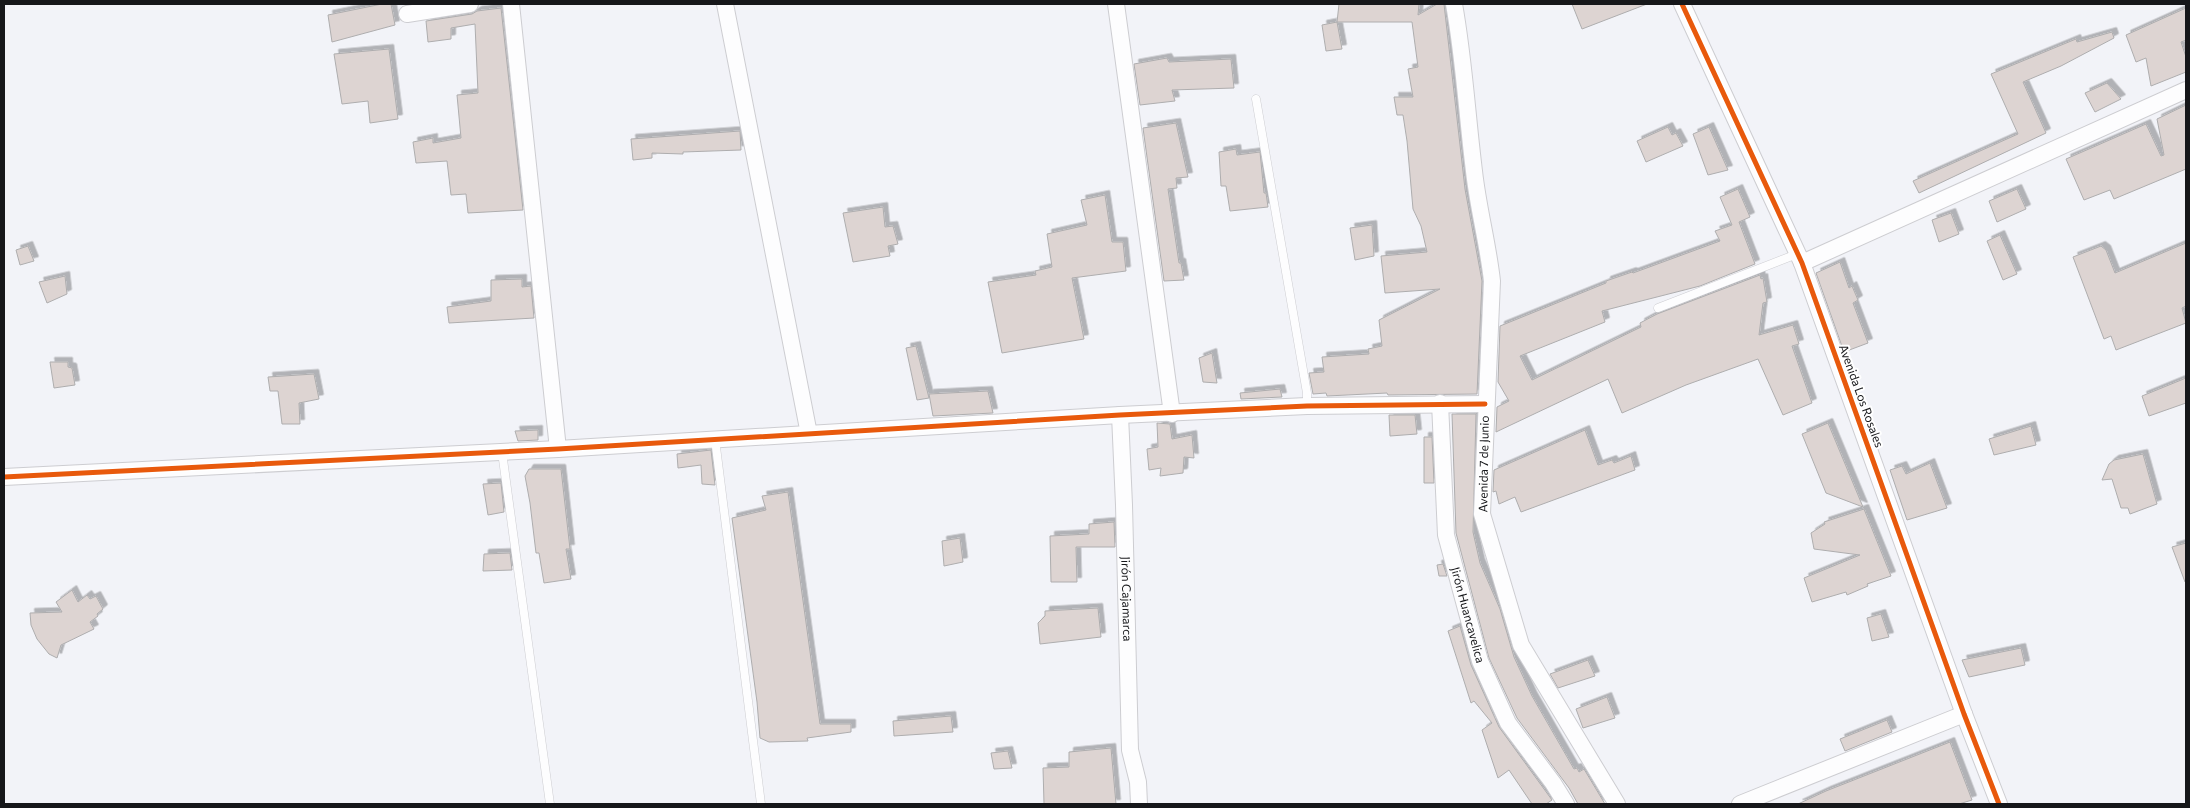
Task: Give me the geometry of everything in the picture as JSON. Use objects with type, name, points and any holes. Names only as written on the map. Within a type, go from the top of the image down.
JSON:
[{"type":"street","points":[[407,14],[470,4]]},
{"type":"street","points":[[511,4],[558,449]]},
{"type":"street","points":[[725,4],[809,434]]},
{"type":"street","points":[[1116,4],[1172,414]]},
{"type":"street","name":"Avenida 7 de Junio","points":[[1454,4],[1460,36],[1474,173],[1492,281],[1485,404],[1482,514],[1521,645],[1616,804]]},
{"type":"street","name":"Avenida Los Rosales","points":[[1682,4],[1800,259],[1964,714],[1999,804]]},
{"type":"street","points":[[1800,259],[2186,90]]},
{"type":"street","points":[[4,477],[558,449],[1120,415],[1172,414],[1307,406],[1440,403],[1485,404]]},
{"type":"street","name":"Jirón Huancavelica","points":[[1440,403],[1446,535],[1480,661],[1508,723],[1553,783],[1566,804]]},
{"type":"street","name":"Jirón Cajamarca","points":[[1120,415],[1130,750],[1138,782],[1139,804]]},
{"type":"street","points":[[1740,804],[1964,714]]},
{"type":"lane","points":[[1256,99],[1307,393],[1307,406]]},
{"type":"lane","points":[[1658,308],[1800,259]]},
{"type":"lane","points":[[715,439],[761,804]]},
{"type":"lane","points":[[502,452],[550,804]]},
{"type":"building","points":[[382,4],[391,4],[395,25],[332,42],[328,15]]},
{"type":"building","points":[[1339,4],[1419,4],[1418,15],[1437,4],[1444,4],[1465,189],[1482,281],[1477,394],[1388,395],[1387,393],[1327,396],[1326,393],[1313,394],[1309,373],[1324,372],[1322,357],[1369,354],[1368,349],[1382,346],[1379,320],[1440,289],[1385,293],[1381,256],[1427,252],[1421,226],[1413,209],[1403,115],[1397,115],[1394,97],[1413,97],[1408,69],[1418,67],[1412,22],[1337,22]]},
{"type":"building","points":[[1572,4],[1647,4],[1582,29]]},
{"type":"building","points":[[501,8],[523,210],[468,213],[466,194],[451,195],[447,161],[416,163],[413,142],[433,138],[433,143],[461,138],[457,95],[478,93],[475,24],[451,28],[451,39],[428,42],[426,21]]},
{"type":"building","points":[[2186,8],[2186,40],[2181,42],[2186,57],[2186,72],[2151,86],[2146,58],[2136,62],[2126,35]]},
{"type":"building","points":[[1337,22],[1342,49],[1326,51],[1322,25]]},
{"type":"building","points":[[2112,32],[2114,38],[2061,66],[2023,82],[2046,133],[1919,193],[1913,181],[2018,134],[1991,74],[2076,39],[2077,42]]},
{"type":"building","points":[[389,49],[398,119],[370,123],[368,101],[342,104],[334,54]]},
{"type":"building","points":[[1167,58],[1169,62],[1231,59],[1234,88],[1172,90],[1175,101],[1140,105],[1134,64]]},
{"type":"building","points":[[2107,83],[2121,99],[2095,112],[2085,93]]},
{"type":"building","points":[[2186,105],[2186,169],[2114,199],[2110,190],[2084,200],[2066,159],[2146,124],[2161,156],[2164,155],[2157,119]]},
{"type":"building","points":[[1176,123],[1188,177],[1176,178],[1177,188],[1168,189],[1179,263],[1181,263],[1184,280],[1164,281],[1143,128]]},
{"type":"building","points":[[1668,127],[1672,135],[1676,133],[1683,146],[1646,162],[1637,141]]},
{"type":"building","points":[[1709,127],[1728,170],[1708,175],[1693,134]]},
{"type":"building","points":[[740,131],[741,150],[683,152],[683,154],[652,153],[652,158],[633,160],[631,139]]},
{"type":"building","points":[[1236,149],[1237,155],[1260,152],[1264,193],[1266,193],[1268,207],[1230,211],[1226,186],[1221,186],[1219,152]]},
{"type":"building","points":[[1738,189],[1750,217],[1739,222],[1755,264],[1700,286],[1602,311],[1605,322],[1520,356],[1532,380],[1641,327],[1640,323],[1657,314],[1760,275],[1761,279],[1763,278],[1767,302],[1763,303],[1759,335],[1793,325],[1799,344],[1792,346],[1812,403],[1783,415],[1758,359],[1686,385],[1622,413],[1608,379],[1496,432],[1497,407],[1509,401],[1498,382],[1500,326],[1606,283],[1606,281],[1720,241],[1715,231],[1732,225],[1720,197]]},
{"type":"building","points":[[2017,189],[2026,209],[1997,222],[1989,201]]},
{"type":"building","points":[[1105,195],[1112,242],[1123,242],[1126,271],[1072,278],[1084,339],[1002,353],[988,282],[1036,275],[1035,271],[1052,267],[1047,234],[1087,225],[1081,200]]},
{"type":"building","points":[[883,207],[885,227],[893,226],[898,244],[888,246],[890,256],[853,262],[843,213]]},
{"type":"building","points":[[1951,213],[1959,234],[1939,242],[1932,220]]},
{"type":"building","points":[[1372,225],[1374,256],[1355,260],[1350,228]]},
{"type":"building","points":[[2000,235],[2017,274],[2003,280],[1987,241]]},
{"type":"building","points":[[2186,243],[2186,306],[2182,308],[2186,323],[2116,350],[2111,336],[2104,339],[2073,257],[2101,246],[2106,250],[2115,273]]},
{"type":"building","points":[[28,246],[34,261],[20,265],[16,250]]},
{"type":"building","points":[[1840,262],[1849,288],[1852,286],[1858,300],[1853,303],[1868,343],[1844,352],[1816,273]]},
{"type":"building","points":[[65,276],[67,294],[47,303],[39,282]]},
{"type":"building","points":[[522,279],[522,287],[531,286],[534,318],[449,323],[447,307],[491,301],[491,280]]},
{"type":"building","points":[[916,346],[929,398],[917,400],[906,348]]},
{"type":"building","points":[[1212,353],[1217,383],[1203,382],[1199,358]]},
{"type":"building","points":[[50,362],[68,362],[68,367],[72,368],[75,385],[54,388]]},
{"type":"building","points":[[314,374],[319,399],[299,403],[300,424],[282,424],[278,391],[270,391],[268,377]]},
{"type":"building","points":[[2186,378],[2186,403],[2149,416],[2142,396]]},
{"type":"building","points":[[1280,389],[1282,397],[1241,399],[1240,393]]},
{"type":"building","points":[[988,391],[993,413],[933,416],[929,394]]},
{"type":"building","points":[[1452,414],[1476,414],[1473,532],[1480,563],[1500,609],[1514,657],[1532,696],[1574,769],[1577,768],[1579,772],[1584,769],[1605,804],[1578,804],[1569,788],[1517,718],[1489,658],[1456,533]]},
{"type":"building","points":[[1389,415],[1415,415],[1417,434],[1390,436]]},
{"type":"building","points":[[1157,423],[1170,424],[1172,439],[1192,435],[1194,458],[1184,457],[1183,473],[1160,476],[1161,468],[1149,470],[1147,449],[1158,447]]},
{"type":"building","points":[[1828,423],[1863,507],[1826,493],[1802,434]]},
{"type":"building","points":[[2031,426],[2036,445],[1994,455],[1989,439]]},
{"type":"building","points":[[538,430],[538,440],[518,441],[515,431]]},
{"type":"building","points":[[1585,430],[1598,465],[1612,460],[1614,463],[1631,456],[1635,470],[1521,512],[1515,497],[1499,504],[1496,491],[1493,492],[1494,470]]},
{"type":"building","points":[[1424,437],[1432,437],[1434,483],[1424,483]]},
{"type":"building","points":[[711,450],[715,485],[702,484],[701,465],[678,468],[677,454]]},
{"type":"building","points":[[2143,454],[2157,504],[2130,514],[2128,508],[2121,508],[2112,479],[2102,480],[2109,464],[2114,460]]},
{"type":"building","points":[[1930,463],[1947,508],[1907,520],[1890,470],[1902,466],[1906,474]]},
{"type":"building","points":[[529,469],[561,469],[570,549],[566,549],[571,579],[544,583],[539,553],[536,553],[525,476]]},
{"type":"building","points":[[501,483],[504,512],[488,515],[483,484]]},
{"type":"building","points":[[788,492],[820,724],[851,724],[851,732],[807,738],[808,741],[769,742],[760,738],[757,702],[732,518],[766,510],[762,496]]},
{"type":"building","points":[[1864,509],[1891,576],[1867,584],[1868,586],[1847,595],[1846,592],[1812,602],[1804,578],[1860,555],[1814,549],[1811,533],[1825,524],[1824,522]]},
{"type":"building","points":[[1114,522],[1115,547],[1076,547],[1077,582],[1051,582],[1050,536],[1089,534],[1089,524]]},
{"type":"building","points":[[960,538],[963,562],[944,566],[942,541]]},
{"type":"building","points":[[2186,543],[2186,581],[2185,582],[2172,547]]},
{"type":"building","points":[[510,553],[512,570],[483,571],[484,554]]},
{"type":"building","points":[[1443,564],[1447,576],[1439,576],[1437,565]]},
{"type":"building","points":[[72,590],[78,602],[87,595],[90,599],[96,596],[103,609],[90,622],[94,629],[61,645],[57,658],[49,654],[37,639],[31,625],[30,613],[62,612],[56,602]]},
{"type":"building","points":[[1098,608],[1101,637],[1040,644],[1038,623],[1045,616],[1045,611]]},
{"type":"building","points":[[1881,614],[1889,637],[1872,641],[1867,618]]},
{"type":"building","points":[[1460,626],[1471,665],[1499,727],[1552,800],[1546,804],[1532,804],[1509,770],[1498,778],[1482,730],[1492,723],[1474,701],[1471,703],[1448,631]]},
{"type":"building","points":[[2021,648],[2025,665],[1969,677],[1962,660]]},
{"type":"building","points":[[1588,660],[1595,676],[1558,688],[1550,674]]},
{"type":"building","points":[[1607,697],[1615,718],[1583,728],[1576,709]]},
{"type":"building","points":[[951,716],[953,732],[894,736],[893,721]]},
{"type":"building","points":[[1887,720],[1892,732],[1845,751],[1840,739]]},
{"type":"building","points":[[1950,742],[1972,800],[1959,804],[1798,804],[1826,791]]},
{"type":"building","points":[[1111,748],[1116,804],[1044,804],[1043,768],[1069,767],[1069,752]]},
{"type":"building","points":[[1008,751],[1012,768],[994,769],[991,753]]},
{"type":"cycle path","points":[[1682,4],[1802,263],[1964,714],[1999,804]]},
{"type":"cycle path","points":[[4,477],[558,449],[1120,415],[1307,406],[1485,404]]}]
